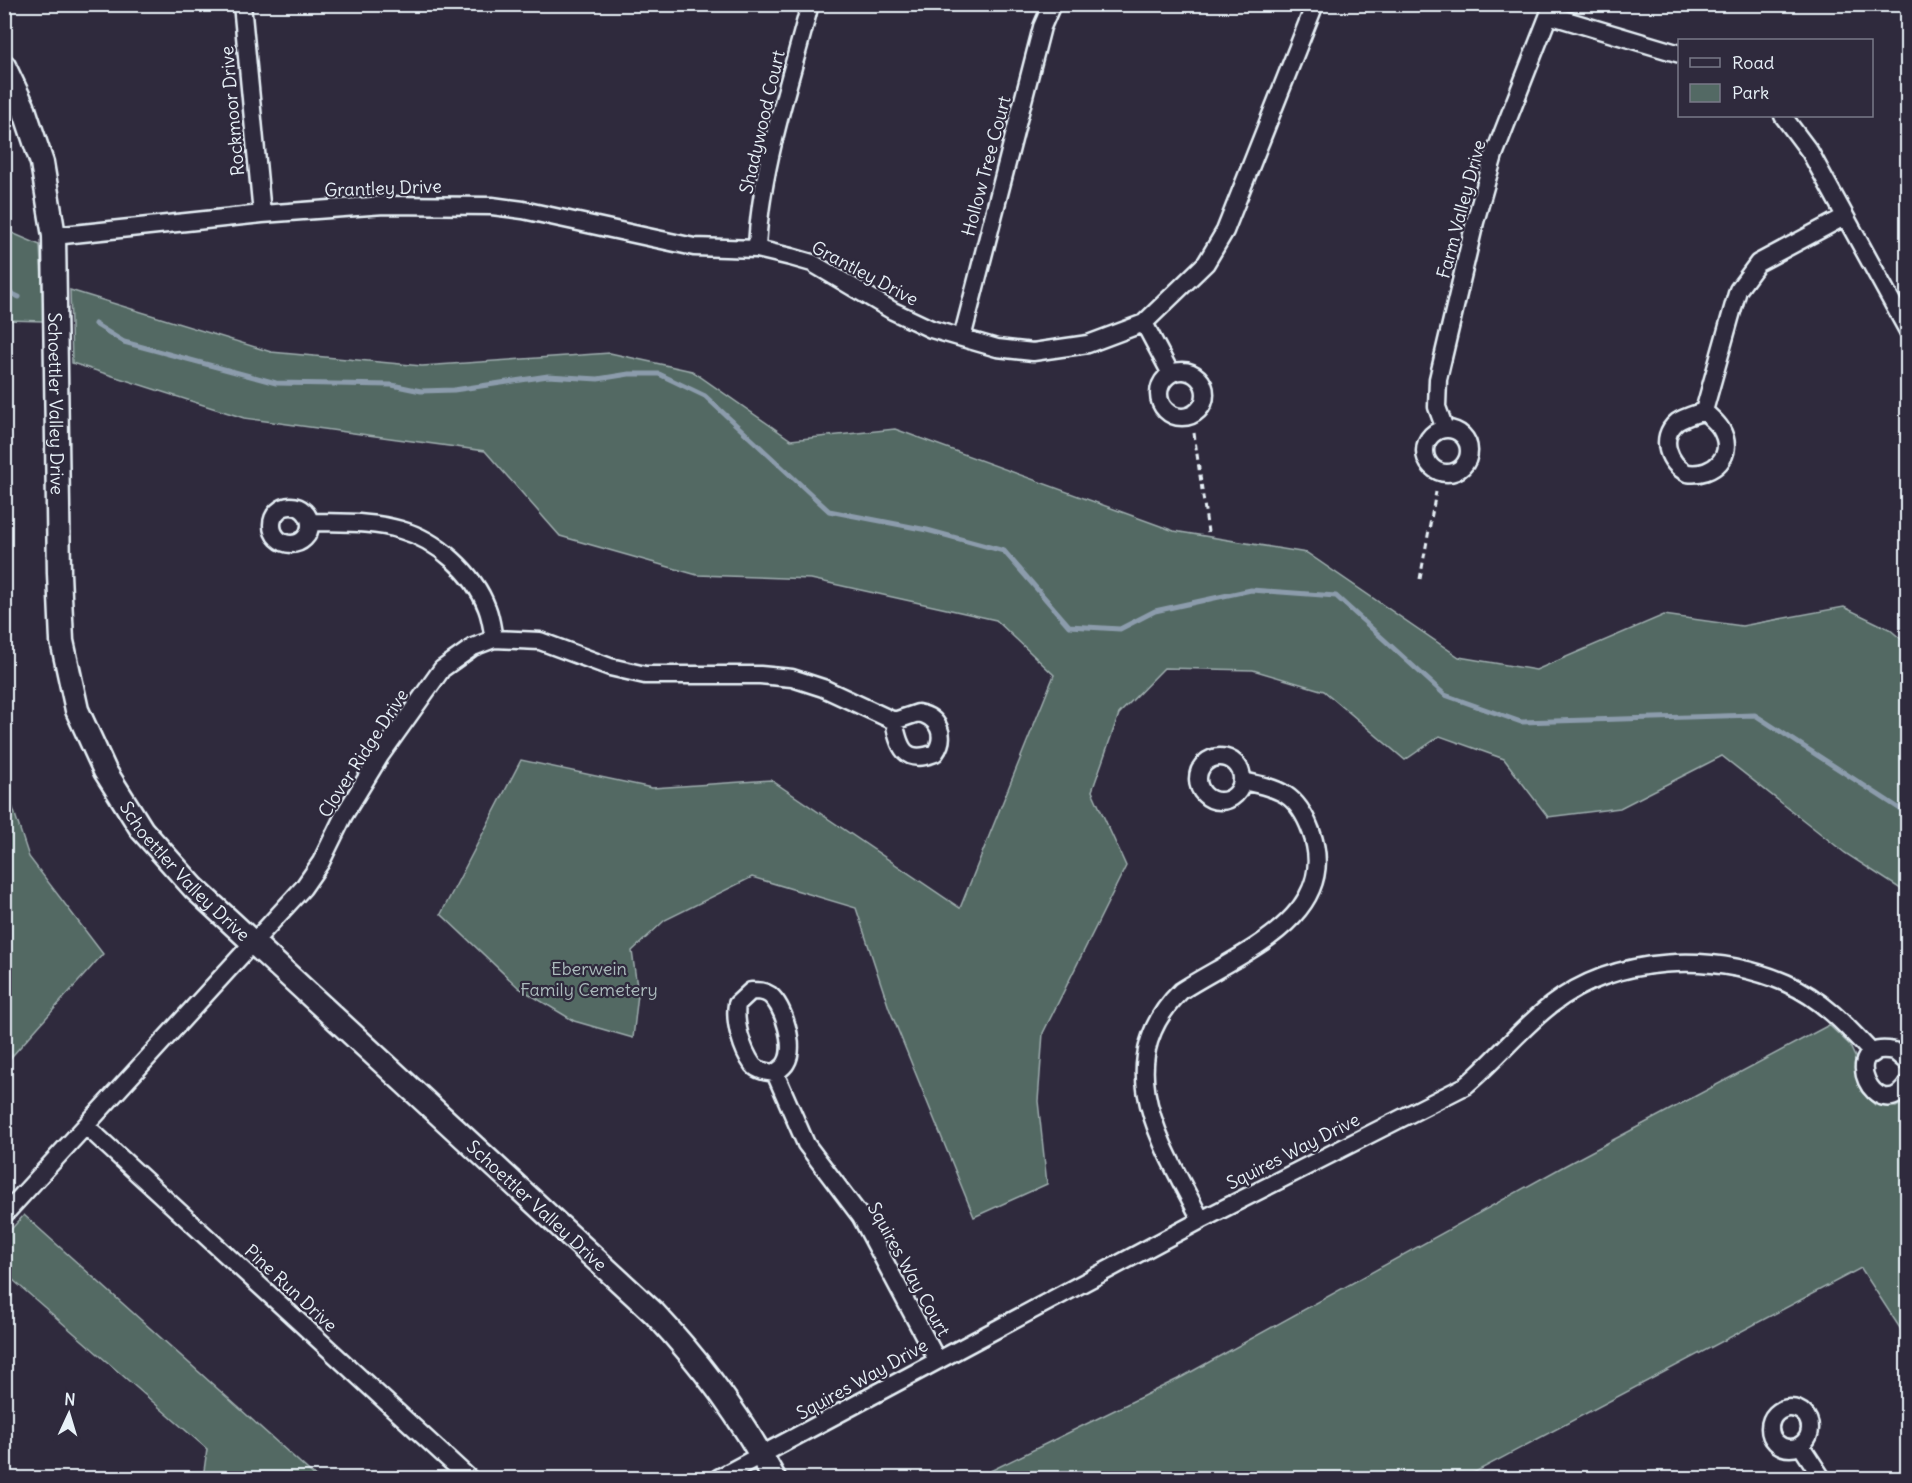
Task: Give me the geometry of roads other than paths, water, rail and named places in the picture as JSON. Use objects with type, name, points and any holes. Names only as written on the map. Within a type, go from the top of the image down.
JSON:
[{"type":"street","name":"Rockmoor Drive","points":[[242,4],[262,214]]},
{"type":"street","name":"Shadywood Court","points":[[757,249],[758,227],[769,167],[810,4]]},
{"type":"street","name":"Hollow Tree Court","points":[[962,338],[1042,27],[1052,4]]},
{"type":"street","name":"Grantley Drive","points":[[54,236],[262,214],[384,205],[492,206],[523,210],[694,247],[757,249],[812,263],[893,311],[931,329],[997,348],[1033,352],[1061,350],[1111,337],[1144,323],[1206,263],[1225,231],[1315,4]]},
{"type":"street","points":[[1551,10],[1678,53]]},
{"type":"street","name":"Farm Valley Drive","points":[[1445,429],[1437,407],[1438,379],[1475,222],[1494,155],[1551,10]]},
{"type":"street","name":"Schoettler Valley Drive","points":[[4,66],[23,106],[42,163],[54,236],[58,573],[62,640],[77,710],[105,771],[142,830],[194,888],[654,1313],[694,1355],[730,1403],[774,1479]]},
{"type":"street","points":[[1784,117],[1810,152],[1908,331]]},
{"type":"street","points":[[1704,411],[1738,290],[1758,263],[1844,217]]},
{"type":"street","points":[[1144,323],[1170,372]]},
{"type":"street","points":[[310,522],[375,524],[402,530],[424,540],[453,560],[472,580],[487,608],[495,639]]},
{"type":"street","name":"Clover Ridge Drive","points":[[4,1215],[309,879],[380,756],[442,669],[472,647],[495,639],[540,641],[610,667],[645,675],[760,675],[792,678],[823,688],[894,721]]},
{"type":"street","points":[[1200,1220],[1153,1123],[1143,1074],[1149,1039],[1167,1004],[1180,991],[1287,926],[1311,892],[1315,874],[1312,833],[1293,797],[1275,788],[1243,781]]},
{"type":"street","name":"Squires Way Drive","points":[[718,1479],[1200,1220],[1465,1086],[1494,1062],[1552,1004],[1587,985],[1619,972],[1679,963],[1710,964],[1755,972],[1787,983],[1814,999],[1840,1018],[1873,1054]]},
{"type":"street","points":[[760,991],[774,1000],[788,1034],[789,1056],[786,1064],[775,1073],[763,1071],[754,1066],[737,1024],[737,1004],[751,992],[760,991]]},
{"type":"street","points":[[1908,1063],[1894,1051],[1887,1049],[1873,1054],[1864,1066],[1863,1074],[1869,1088],[1883,1096],[1898,1093],[1908,1083]]},
{"type":"street","name":"Squires Way Court","points":[[775,1073],[806,1144],[861,1216],[937,1360]]},
{"type":"street","name":"Pine Run Drive","points":[[86,1126],[469,1479]]},
{"type":"street","points":[[1801,1446],[1822,1479]]},
{"type":"waterway","points":[[4,290],[19,297]]},
{"type":"waterway","points":[[95,324],[124,342],[276,383],[392,385],[421,391],[454,390],[548,376],[598,379],[629,374],[659,374],[705,396],[829,511],[927,530],[1004,551],[1069,626],[1120,629],[1155,611],[1251,590],[1336,596],[1445,695],[1521,722],[1755,715],[1908,814]]},
{"type":"park label","name":"Eberwein Family Cemetery","points":[[589,978]]}]
